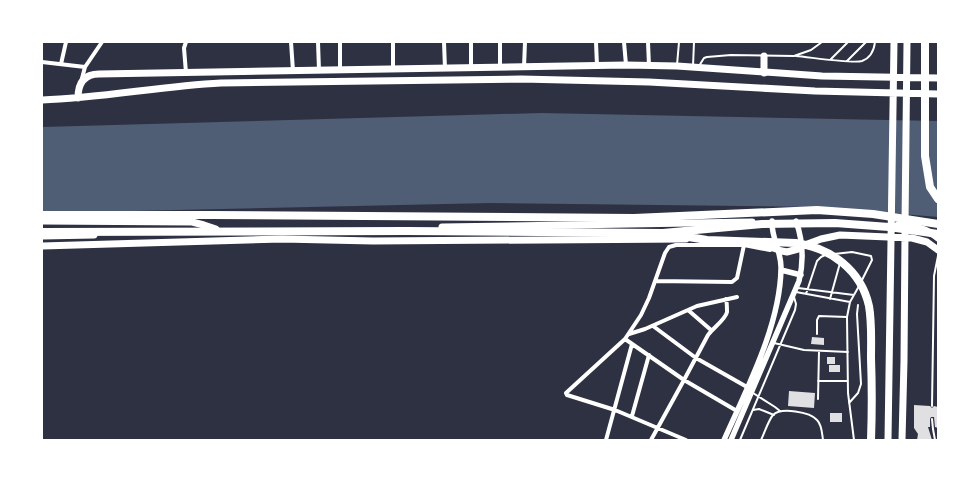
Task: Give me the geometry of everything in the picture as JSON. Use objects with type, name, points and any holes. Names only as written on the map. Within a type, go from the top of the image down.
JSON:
[{"type":"highway","points":[[925,42],[925,156],[930,187],[938,199]]},
{"type":"highway","points":[[42,215],[634,218],[798,210],[873,214],[938,224]]},
{"type":"highway","points":[[42,232],[414,231],[663,233],[762,224],[835,223],[889,227],[938,234]]},
{"type":"highway","points":[[663,233],[693,239],[806,244],[826,251],[844,263],[857,279],[867,298],[869,308],[872,381],[871,440]]},
{"type":"main road","points":[[888,440],[894,42]]},
{"type":"main road","points":[[902,440],[904,361],[906,42]]},
{"type":"main road","points":[[764,56],[764,73]]},
{"type":"main road","points":[[78,98],[81,82],[89,75],[94,74],[626,65],[677,66],[764,73],[938,78]]},
{"type":"main road","points":[[42,100],[78,98],[188,85],[221,83],[521,79],[649,82],[814,91],[938,94]]},
{"type":"main road","points":[[42,236],[80,236],[216,229],[445,228],[822,220],[913,226],[923,229],[938,238]]},
{"type":"main road","points":[[42,221],[192,222],[216,229]]},
{"type":"main road","points":[[42,246],[282,239],[372,241],[709,239],[748,240],[782,251],[793,251],[821,239],[840,235],[912,238],[927,242],[938,250]]},
{"type":"street","points":[[60,64],[66,42]]},
{"type":"street","points":[[81,82],[85,67],[102,42]]},
{"type":"street","points":[[186,42],[184,48],[186,73]]},
{"type":"street","points":[[291,42],[293,71]]},
{"type":"street","points":[[318,42],[319,70]]},
{"type":"street","points":[[340,42],[340,70]]},
{"type":"street","points":[[393,42],[393,69]]},
{"type":"street","points":[[444,42],[445,68]]},
{"type":"street","points":[[471,42],[471,68]]},
{"type":"street","points":[[500,42],[500,68]]},
{"type":"street","points":[[524,67],[525,42]]},
{"type":"street","points":[[596,42],[597,66]]},
{"type":"street","points":[[624,42],[626,65]]},
{"type":"street","points":[[648,42],[649,66]]},
{"type":"street","points":[[42,62],[85,67]]},
{"type":"street","points":[[731,440],[774,343],[801,275],[803,261],[802,246],[796,220]]},
{"type":"street","points":[[724,440],[764,348],[778,297],[782,270],[773,233],[772,221]]},
{"type":"street","points":[[686,440],[632,416],[567,396],[566,393],[628,334],[641,315],[656,281],[667,249],[673,245],[744,245],[778,250]]},
{"type":"street","points":[[656,281],[729,282],[735,280],[737,278],[744,245]]},
{"type":"street","points":[[782,270],[801,275]]},
{"type":"street","points":[[628,334],[653,326],[707,303],[737,297]]},
{"type":"street","points":[[651,440],[711,330],[727,313],[726,299]]},
{"type":"street","points":[[688,310],[711,330]]},
{"type":"street","points":[[653,326],[696,358],[747,387]]},
{"type":"street","points":[[625,338],[684,380],[737,411]]},
{"type":"street","points":[[606,440],[632,344]]},
{"type":"street","points":[[632,416],[649,355]]},
{"type":"lane","points":[[677,66],[679,42]]},
{"type":"lane","points":[[694,42],[695,68]]},
{"type":"lane","points":[[794,56],[810,50],[822,42]]},
{"type":"lane","points":[[831,59],[848,42]]},
{"type":"lane","points":[[847,61],[866,42]]},
{"type":"lane","points":[[695,68],[704,58],[707,57],[794,56],[857,62],[868,58],[873,52],[875,42]]},
{"type":"lane","points":[[830,299],[844,252]]},
{"type":"lane","points":[[806,294],[818,259],[823,256],[844,252],[869,254],[872,258],[850,302],[848,317],[849,403],[854,440]]},
{"type":"lane","points":[[932,406],[934,276],[938,256]]},
{"type":"lane","points":[[795,292],[808,289],[854,294]]},
{"type":"lane","points":[[795,292],[850,302]]},
{"type":"lane","points":[[740,440],[796,307],[795,292]]},
{"type":"lane","points":[[849,403],[858,393],[861,384],[857,314],[858,306]]},
{"type":"lane","points":[[817,334],[817,318],[819,316],[848,317]]},
{"type":"lane","points":[[774,343],[819,351],[848,352]]},
{"type":"lane","points":[[818,399],[819,351]]},
{"type":"lane","points":[[818,381],[848,381]]},
{"type":"lane","points":[[752,393],[759,396],[780,412]]},
{"type":"lane","points":[[753,410],[759,409],[774,415]]},
{"type":"lane","points":[[761,440],[774,415],[780,412],[808,413],[813,416],[820,425],[823,440]]},
{"type":"lane","points":[[932,419],[935,440]]},
{"type":"water","points":[[541,113],[938,121],[938,217],[816,207],[491,203],[42,213],[42,127]]},
{"type":"building","points":[[812,337],[824,338],[824,345],[811,344]]},
{"type":"building","points":[[827,357],[835,357],[835,364],[827,364]]},
{"type":"building","points":[[829,365],[840,365],[840,372],[829,372]]},
{"type":"building","points":[[789,391],[815,393],[814,408],[788,406]]},
{"type":"building","points":[[914,405],[930,406],[932,408],[934,406],[938,407],[938,428],[935,427],[934,417],[931,417],[930,427],[928,427],[932,440],[917,440],[918,434],[914,428]]},
{"type":"building","points":[[830,413],[842,413],[842,422],[830,422]]}]
